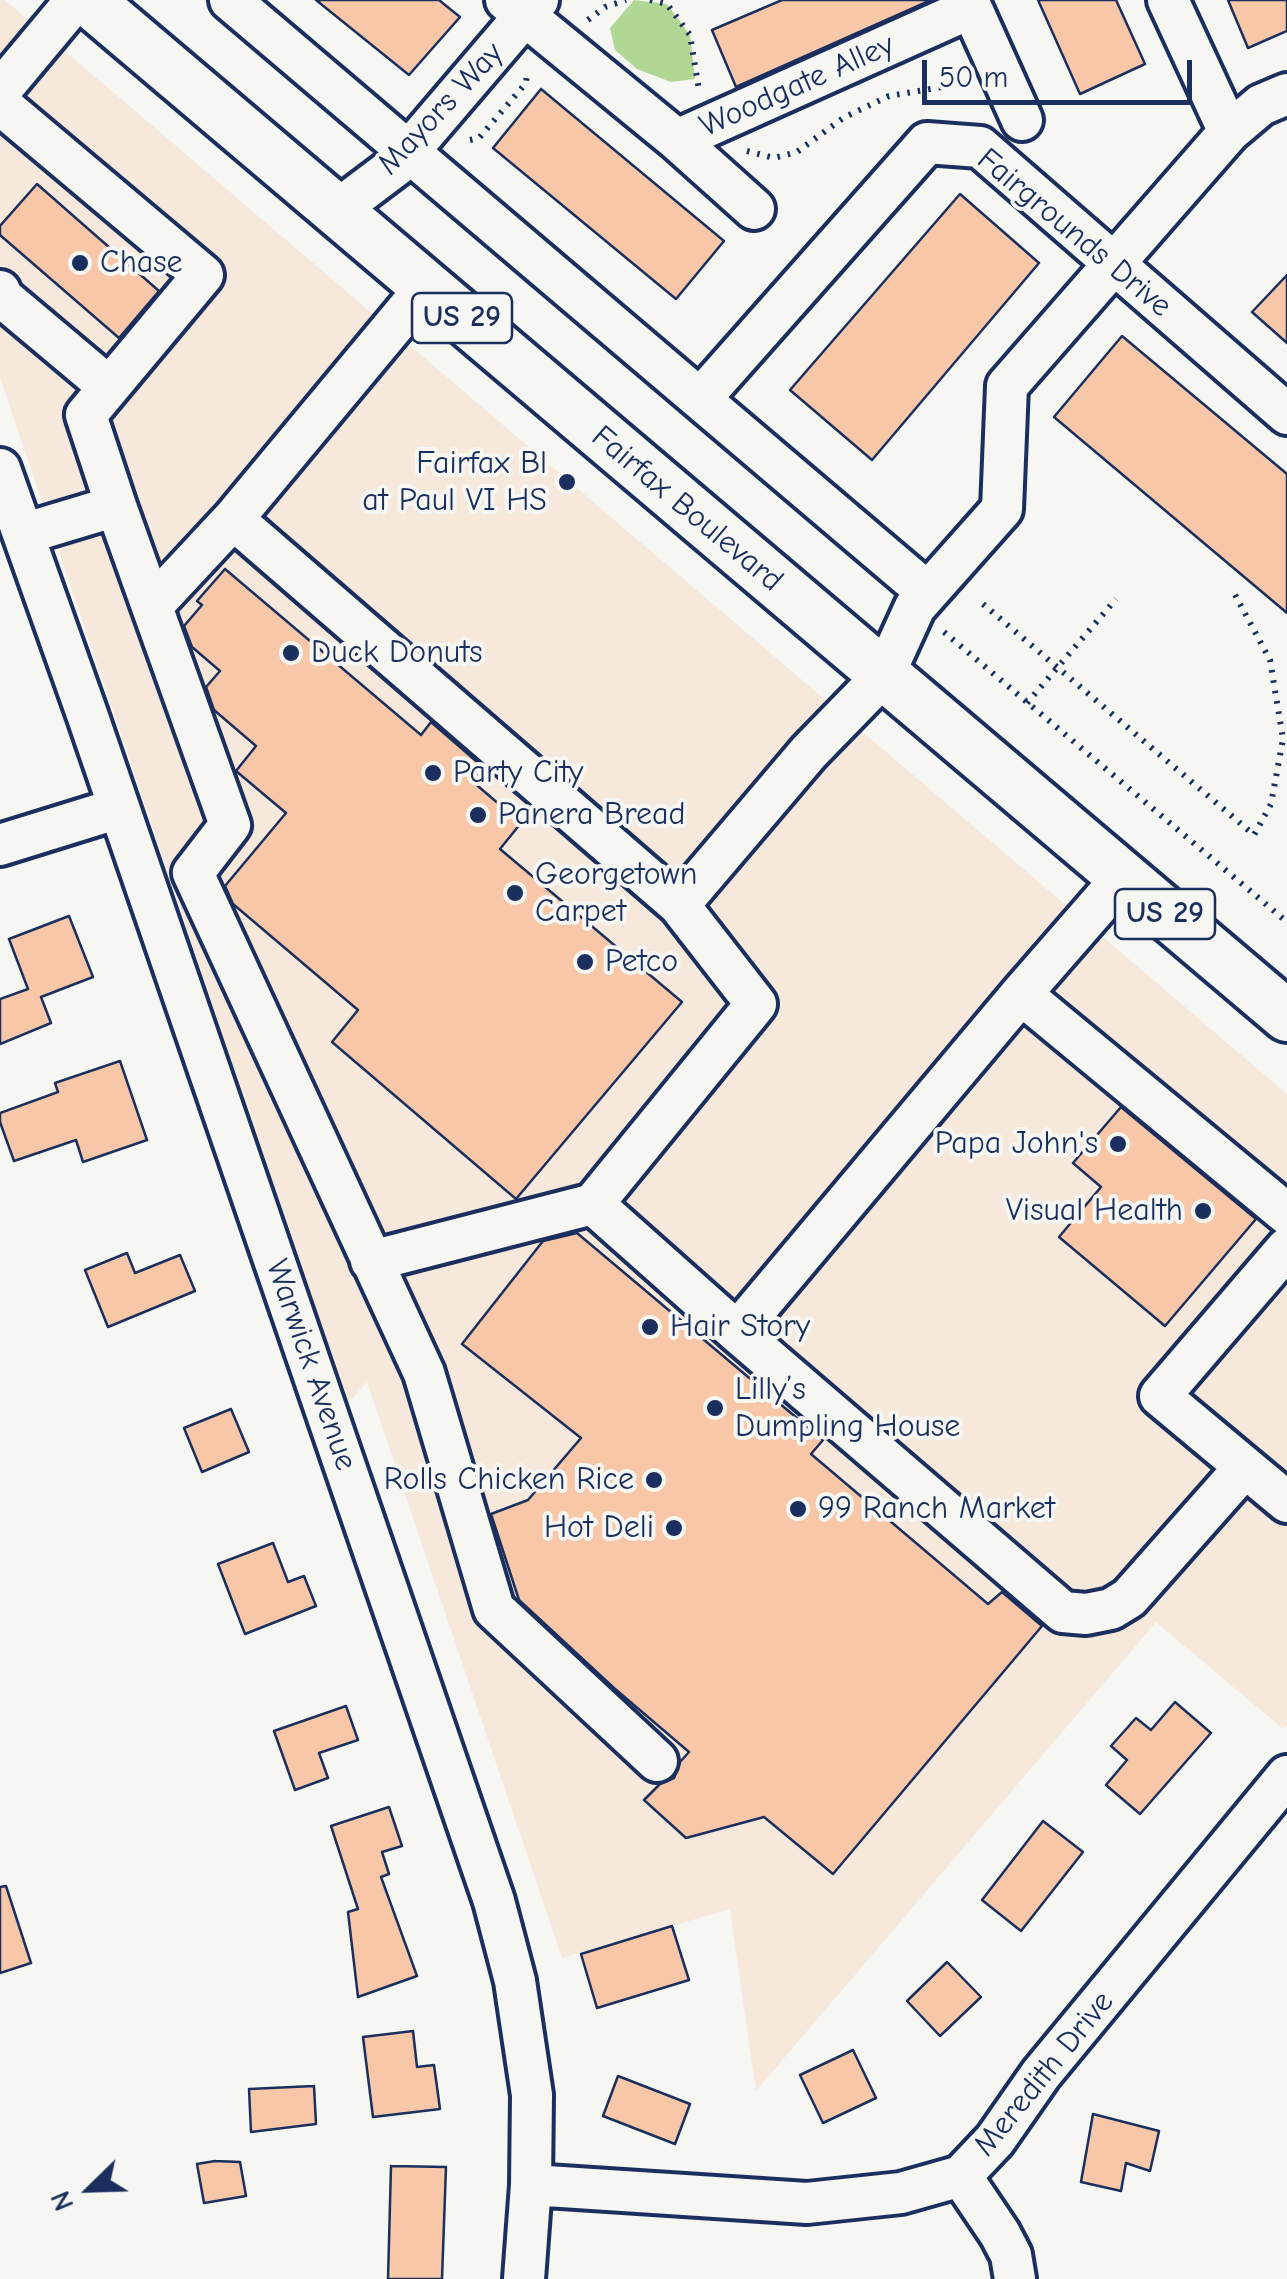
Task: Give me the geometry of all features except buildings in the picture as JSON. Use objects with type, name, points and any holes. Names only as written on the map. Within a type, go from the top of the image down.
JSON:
[{"type":"main road","name":"Fairfax Boulevard","points":[[88,0],[1287,1016]]},
{"type":"street","points":[[0,91],[76,0]]},
{"type":"street","points":[[230,0],[927,592]]},
{"type":"street","points":[[1168,0],[1229,132]]},
{"type":"street","name":"Woodgate Alley","points":[[676,140],[970,4],[1022,120]]},
{"type":"street","name":"Mayors Way","points":[[336,211],[409,151],[523,5]]},
{"type":"street","name":"Woodgate Alley","points":[[523,5],[754,209]]},
{"type":"street","points":[[679,904],[809,752],[884,676],[916,607],[1002,509],[1007,386],[1229,132],[1261,105],[1287,94]]},
{"type":"street","points":[[0,104],[203,275],[86,415],[230,825],[193,874],[424,1373],[494,1608],[657,1761]]},
{"type":"street","name":"Fairgrounds Drive","points":[[701,398],[927,143],[980,146],[1287,414]]},
{"type":"street","points":[[152,606],[234,519],[426,287]]},
{"type":"street","points":[[0,291],[2,297],[110,386]]},
{"type":"street","name":"Warwick Avenue","points":[[0,469],[494,1900],[516,1981],[532,2095],[524,2279]]},
{"type":"street","points":[[23,534],[116,506]]},
{"type":"street","points":[[234,519],[679,904],[756,1004],[593,1204],[371,1261]]},
{"type":"street","points":[[0,845],[118,808]]},
{"type":"street","points":[[737,1332],[1123,878]]},
{"type":"street","points":[[1021,994],[1287,1214]]},
{"type":"street","points":[[593,1204],[1063,1612],[1086,1614],[1111,1609],[1128,1598],[1244,1467]]},
{"type":"street","points":[[1287,1248],[1160,1396],[1287,1502]]},
{"type":"street","name":"Meredith Drive","points":[[531,2185],[806,2203],[900,2194],[960,2176],[996,2140],[1041,2074],[1287,1776]]},
{"type":"street","points":[[960,2176],[1000,2234],[1011,2255],[1015,2279]]},
{"type":"path","points":[[984,604],[1254,835],[1271,804],[1283,740],[1270,660],[1232,590]]},
{"type":"path","points":[[1027,702],[1116,599]]},
{"type":"shaded area","points":[[0,0],[5,0],[1287,1094],[1287,1725],[1283,1729],[1156,1622],[756,2091],[730,1909],[562,1958],[367,1382],[348,1403],[0,378]]},
{"type":"green space","points":[[634,0],[667,4],[690,35],[695,79],[671,82],[637,69],[615,50],[610,28]]},
{"type":"place","name":"Chase","points":[[80,263]]},
{"type":"place","name":"Fairfax Bl at Paul VI HS","points":[[567,482]]},
{"type":"place","name":"Duck Donuts","points":[[291,653]]},
{"type":"place","name":"Party City","points":[[433,773]]},
{"type":"place","name":"Panera Bread","points":[[478,815]]},
{"type":"place","name":"Georgetown Carpet","points":[[515,893]]},
{"type":"place","name":"Petco","points":[[585,962]]},
{"type":"place","name":"Papa John's","points":[[1118,1144]]},
{"type":"place","name":"Visual Health","points":[[1203,1211]]},
{"type":"place","name":"Hair Story","points":[[650,1327]]},
{"type":"place","name":"Lilly’s Dumpling House","points":[[715,1408]]},
{"type":"place","name":"Rolls Chicken Rice","points":[[654,1480]]},
{"type":"place","name":"99 Ranch Market","points":[[798,1509]]},
{"type":"place","name":"Hot Deli","points":[[674,1528]]}]
